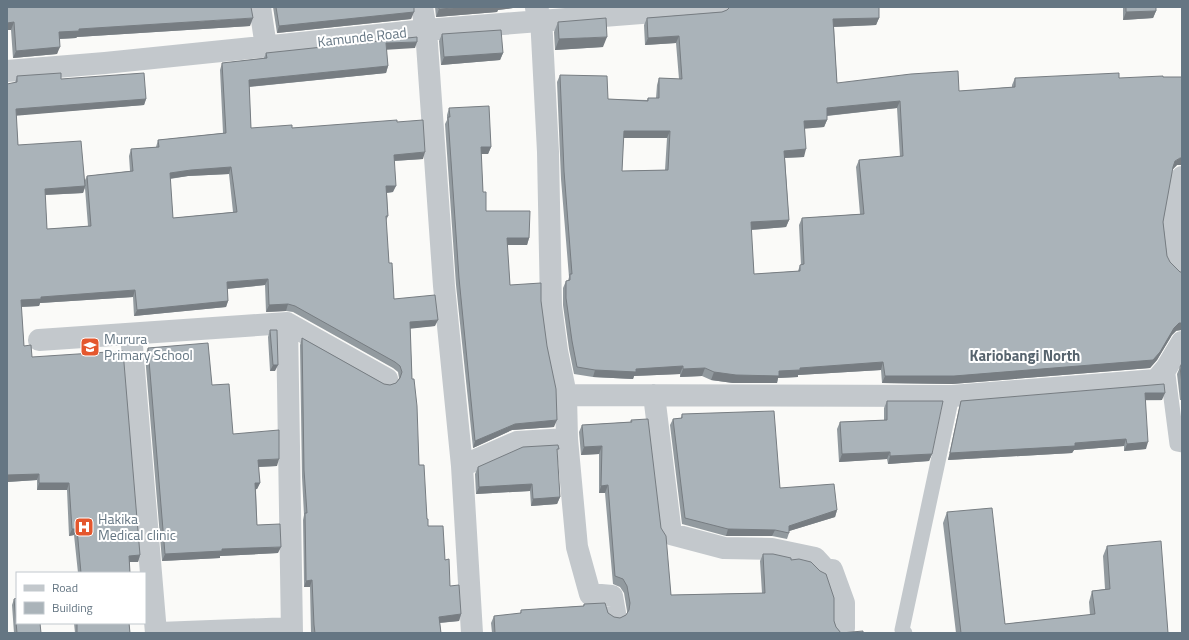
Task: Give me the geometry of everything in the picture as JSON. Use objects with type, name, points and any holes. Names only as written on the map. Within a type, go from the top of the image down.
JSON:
[{"type":"street","points":[[260,7],[266,47]]},
{"type":"street","points":[[422,7],[426,30],[444,286],[462,466],[472,633]]},
{"type":"street","points":[[536,7],[541,17],[548,152],[551,306],[566,395],[567,439],[577,547],[590,594],[612,596],[615,613]]},
{"type":"street","name":"Kamunde Road","points":[[7,71],[105,63],[426,30],[718,7]]},
{"type":"street","points":[[1182,177],[1177,229],[1177,262],[1182,268]]},
{"type":"street","points":[[159,633],[291,630],[287,323]]},
{"type":"street","points":[[39,340],[287,323],[387,378]]},
{"type":"street","points":[[131,334],[156,633]]},
{"type":"street","points":[[566,395],[952,396],[1156,380],[1167,367],[1182,342]]},
{"type":"street","points":[[654,395],[671,534],[724,548],[772,549],[815,558],[826,570],[832,570],[844,603],[844,628]]},
{"type":"street","points":[[462,466],[517,442],[567,439]]},
{"type":"lane","points":[[1167,367],[1177,444],[1182,445]]},
{"type":"lane","points":[[905,633],[902,630],[952,396]]},
{"type":"building","points":[[7,7],[251,7],[253,18],[79,29],[79,31],[59,32],[60,47],[16,51],[14,22],[7,23]]},
{"type":"building","points":[[276,7],[414,7],[414,12],[279,26]]},
{"type":"building","points":[[439,7],[469,7],[439,9]]},
{"type":"building","points":[[730,7],[879,7],[879,18],[833,19],[837,83],[911,74],[958,71],[959,91],[1015,87],[1015,78],[1119,73],[1119,78],[1163,76],[1182,77],[1182,158],[1175,161],[1173,167],[1163,222],[1167,256],[1170,262],[1180,272],[1182,272],[1182,323],[1179,323],[1174,328],[1160,352],[1153,360],[954,376],[885,376],[883,362],[800,368],[800,370],[779,371],[779,376],[736,375],[714,372],[705,368],[683,369],[683,366],[636,369],[636,372],[595,370],[577,367],[566,298],[566,281],[570,280],[570,274],[572,274],[564,171],[560,75],[607,76],[608,99],[648,101],[648,98],[659,98],[659,78],[682,79],[679,36],[648,38],[647,18],[722,12]],"holes":[[[900,101],[903,156],[859,160],[864,214],[802,218],[804,264],[800,265],[800,271],[754,274],[751,222],[789,220],[784,151],[806,149],[804,121],[827,120],[827,108]],[[624,131],[670,131],[668,170],[622,171]]]},
{"type":"building","points":[[1126,7],[1156,7],[1156,11],[1126,12]]},
{"type":"building","points":[[606,18],[607,37],[559,39],[558,22]]},
{"type":"building","points":[[501,30],[503,53],[444,57],[442,34]]},
{"type":"building","points":[[417,37],[417,42],[386,43],[388,66],[249,80],[251,128],[292,125],[292,128],[397,120],[397,122],[423,120],[425,152],[394,155],[396,186],[386,186],[388,216],[386,216],[389,263],[392,263],[394,299],[435,295],[438,320],[410,322],[412,379],[414,379],[417,406],[419,465],[424,465],[428,526],[443,526],[445,560],[449,559],[450,586],[459,585],[461,614],[439,617],[441,633],[315,633],[312,580],[306,581],[305,513],[307,513],[304,470],[302,338],[384,384],[390,385],[396,383],[402,372],[400,366],[395,362],[295,306],[288,304],[269,305],[268,279],[227,282],[228,301],[137,310],[135,290],[41,297],[41,299],[21,300],[24,346],[31,345],[32,357],[123,351],[140,555],[129,556],[130,572],[81,572],[77,529],[72,529],[69,483],[39,483],[39,474],[7,475],[7,84],[17,82],[17,76],[61,73],[61,79],[144,73],[146,99],[16,109],[18,145],[81,141],[85,186],[45,189],[47,229],[91,226],[87,176],[133,171],[131,149],[159,147],[158,140],[226,133],[222,63],[267,58],[266,53]],"holes":[[[231,167],[237,212],[173,218],[170,173]]]},
{"type":"building","points":[[489,106],[491,147],[481,147],[483,192],[486,192],[486,211],[530,211],[529,238],[507,238],[510,285],[541,283],[541,301],[547,346],[556,389],[557,420],[515,424],[475,441],[459,278],[448,117],[450,117],[449,108]]},
{"type":"building","points":[[270,330],[277,330],[278,365],[273,365]]},
{"type":"building","points":[[208,343],[212,385],[229,384],[233,434],[279,430],[279,459],[258,460],[260,483],[255,483],[257,525],[280,524],[281,547],[222,549],[222,551],[165,554],[148,348]]},
{"type":"building","points":[[1182,363],[1182,384],[1180,367]]},
{"type":"building","points":[[1164,384],[1165,393],[1145,393],[1148,442],[1127,444],[1126,439],[1075,443],[1075,446],[950,453],[961,401]]},
{"type":"building","points":[[887,401],[943,401],[932,454],[890,456],[890,452],[842,454],[840,422],[887,420]]},
{"type":"building","points":[[774,411],[780,488],[834,484],[837,510],[789,526],[789,533],[775,530],[728,529],[685,518],[673,419],[682,418],[682,414]]},
{"type":"building","points":[[648,419],[661,528],[666,536],[671,595],[765,593],[763,554],[773,554],[791,558],[791,560],[799,559],[811,562],[820,571],[826,574],[834,598],[834,621],[836,627],[841,633],[495,633],[494,616],[521,613],[521,610],[584,606],[584,604],[605,603],[608,613],[614,617],[620,618],[626,615],[629,610],[630,603],[627,586],[623,579],[615,576],[608,485],[601,486],[602,446],[584,447],[582,425],[632,422],[631,420]]},
{"type":"building","points":[[558,445],[560,497],[533,499],[532,484],[479,487],[478,467],[523,447]]},
{"type":"building","points":[[992,508],[1005,624],[1095,614],[1092,591],[1110,589],[1107,546],[1161,541],[1168,633],[961,633],[947,512]]},
{"type":"building","points":[[16,598],[16,622],[14,599]]},
{"type":"building","points":[[16,624],[40,624],[41,633],[17,633]]},
{"type":"building","points":[[77,624],[129,624],[130,633],[77,633]]},
{"type":"building","points":[[863,631],[863,633],[841,633]]},
{"type":"place","name":"Murura Primary School","points":[[90,347]]},
{"type":"place","name":"Hakika Medical clinic","points":[[84,527]]},
{"type":"district","name":"Kariobangi North","points":[[1025,356]]}]
